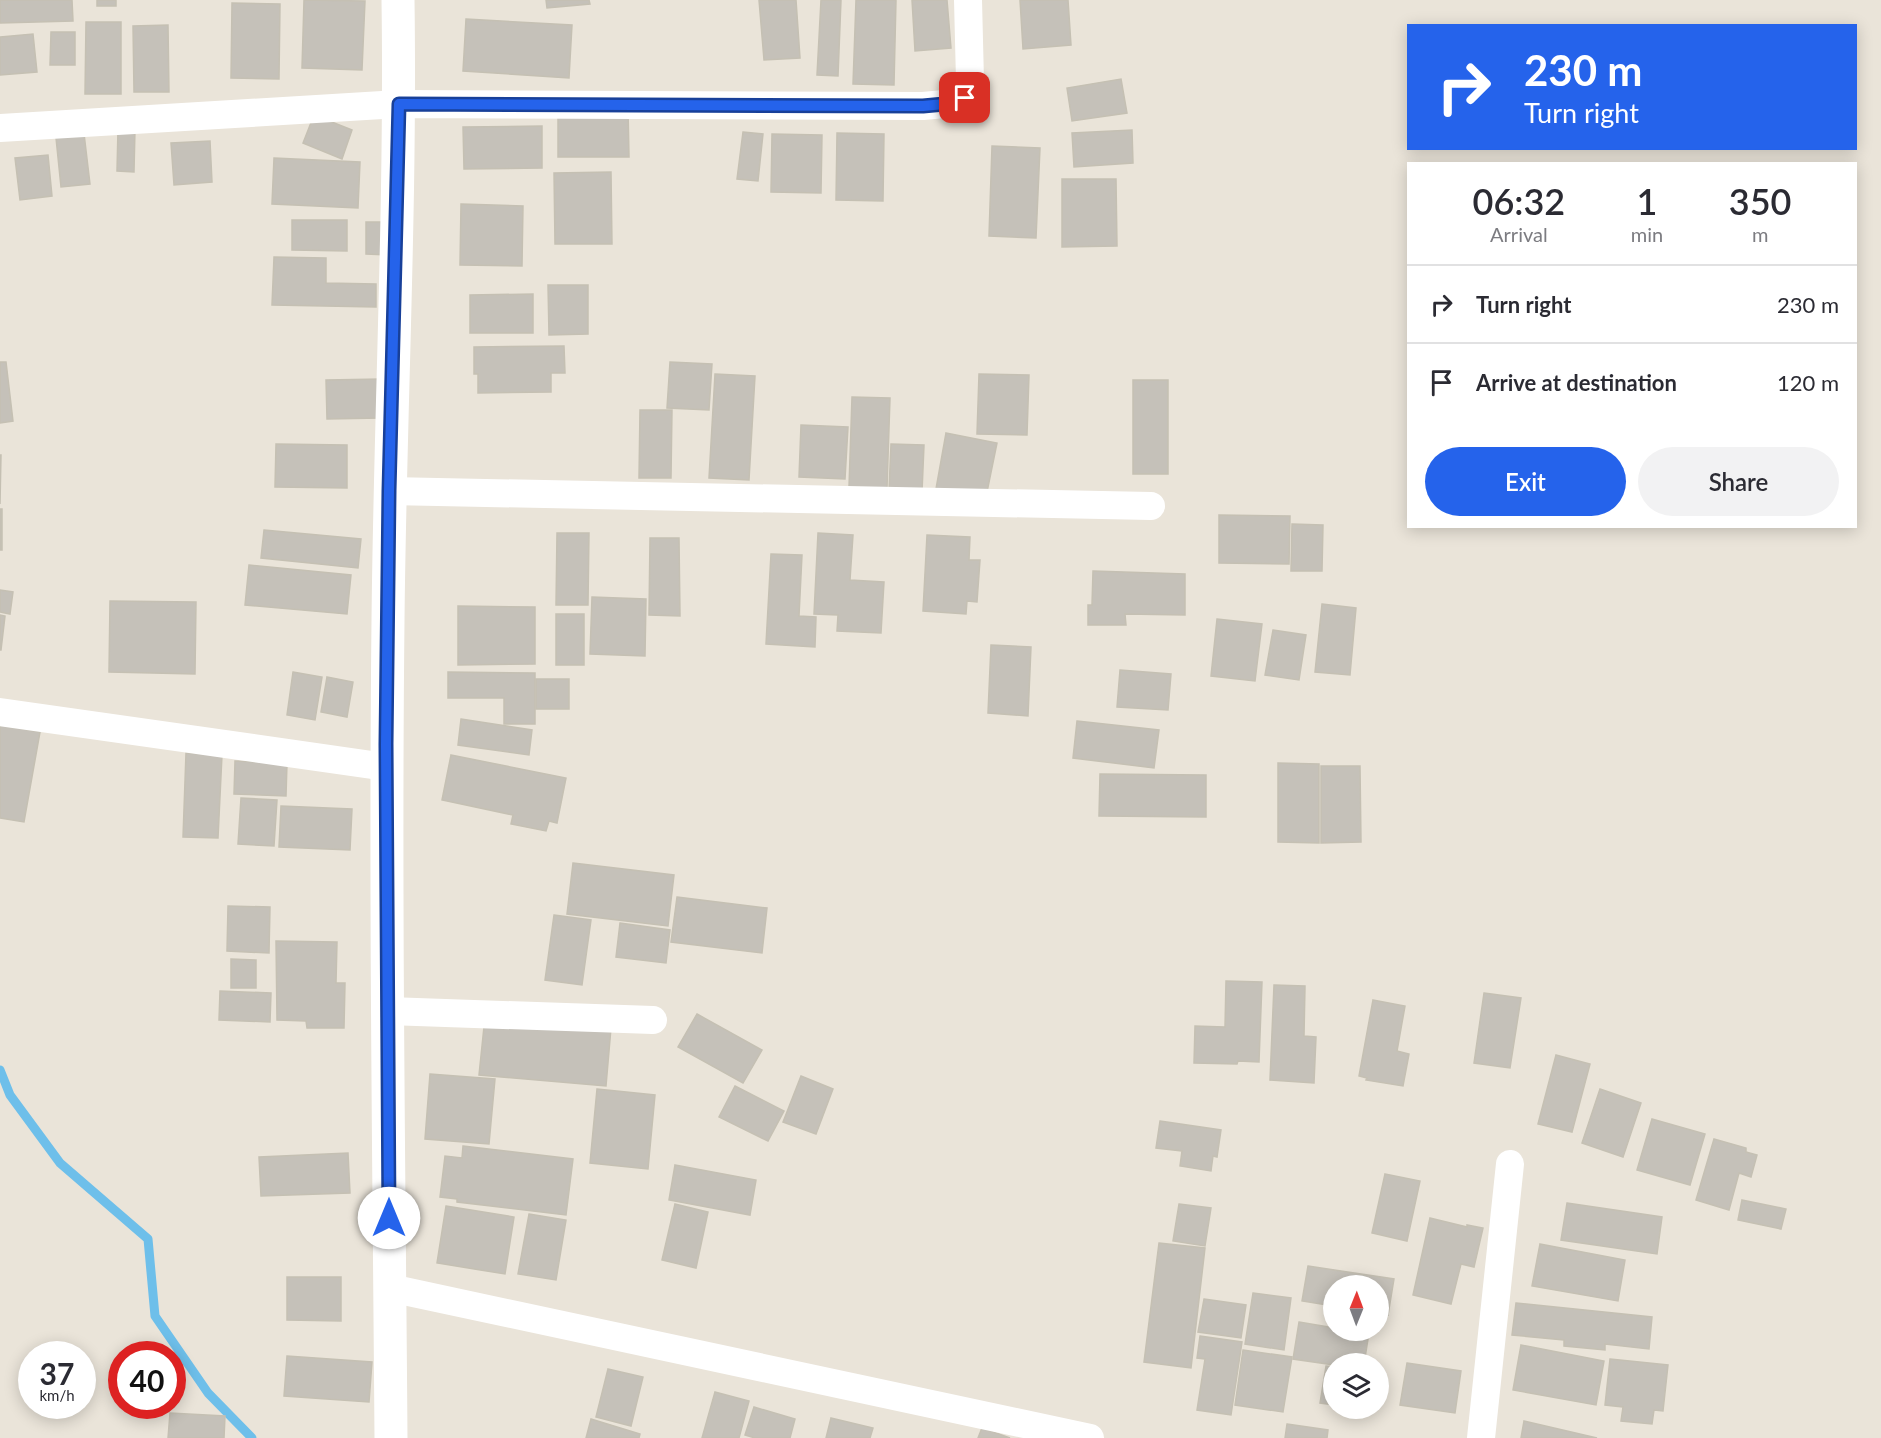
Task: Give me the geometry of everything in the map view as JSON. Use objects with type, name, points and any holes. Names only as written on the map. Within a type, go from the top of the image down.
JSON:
[{"type":"street","points":[[391,1438],[386,766],[389,491],[399,104],[398,0]]},
{"type":"street","points":[[0,128],[399,104],[923,106],[955,103],[965,98],[970,81],[968,0]]},
{"type":"street","points":[[389,491],[1151,506]]},
{"type":"street","points":[[0,712],[386,766]]},
{"type":"street","points":[[388,1011],[653,1020]]},
{"type":"street","points":[[1480,1438],[1510,1164]]},
{"type":"street","points":[[390,1288],[1090,1438]]},
{"type":"building","points":[[0,0],[72,0],[73,21],[0,23]]},
{"type":"building","points":[[97,0],[116,0],[116,6],[97,6]]},
{"type":"building","points":[[304,0],[365,1],[362,70],[302,68]]},
{"type":"building","points":[[546,0],[589,0],[590,4],[547,8]]},
{"type":"building","points":[[759,0],[796,0],[800,58],[764,60]]},
{"type":"building","points":[[821,0],[841,0],[838,76],[817,75]]},
{"type":"building","points":[[856,0],[896,0],[894,85],[853,84]]},
{"type":"building","points":[[912,0],[947,0],[951,48],[915,51]]},
{"type":"building","points":[[1020,0],[1068,0],[1071,45],[1023,49]]},
{"type":"building","points":[[232,3],[280,4],[279,79],[231,78]]},
{"type":"building","points":[[466,19],[572,25],[569,78],[463,71]]},
{"type":"building","points":[[86,22],[121,22],[121,94],[85,94]]},
{"type":"building","points":[[168,25],[169,92],[134,92],[133,26]]},
{"type":"building","points":[[51,32],[75,32],[75,65],[50,65]]},
{"type":"building","points":[[33,34],[37,72],[0,75],[0,37]]},
{"type":"building","points":[[1121,79],[1127,113],[1072,121],[1067,88]]},
{"type":"building","points":[[558,109],[628,109],[629,157],[558,157]]},
{"type":"building","points":[[314,115],[352,130],[342,159],[303,143]]},
{"type":"building","points":[[83,125],[90,184],[61,187],[55,128]]},
{"type":"building","points":[[542,126],[542,168],[464,169],[463,127]]},
{"type":"building","points":[[118,129],[135,129],[134,172],[117,171]]},
{"type":"building","points":[[1132,130],[1133,163],[1074,167],[1072,133]]},
{"type":"building","points":[[743,132],[763,134],[758,181],[737,179]]},
{"type":"building","points":[[837,133],[884,134],[883,201],[836,200]]},
{"type":"building","points":[[772,134],[822,135],[821,193],[771,192]]},
{"type":"building","points":[[210,141],[212,182],[174,185],[171,143]]},
{"type":"building","points":[[992,146],[1040,148],[1036,238],[989,236]]},
{"type":"building","points":[[48,155],[52,196],[20,200],[15,158]]},
{"type":"building","points":[[274,158],[360,162],[358,208],[272,204]]},
{"type":"building","points":[[611,172],[612,244],[555,244],[554,173]]},
{"type":"building","points":[[1062,179],[1116,179],[1117,246],[1062,247]]},
{"type":"building","points":[[461,204],[523,206],[522,266],[460,265]]},
{"type":"building","points":[[292,220],[347,220],[347,251],[292,250]]},
{"type":"building","points":[[366,222],[389,222],[388,255],[366,254]]},
{"type":"building","points":[[274,257],[326,258],[326,283],[376,284],[376,307],[272,305]]},
{"type":"building","points":[[548,285],[588,285],[588,334],[549,335]]},
{"type":"building","points":[[533,294],[533,333],[470,333],[470,295]]},
{"type":"building","points":[[564,346],[565,373],[551,373],[551,392],[478,393],[478,374],[474,374],[474,347]]},
{"type":"building","points":[[0,362],[6,362],[13,421],[0,423]]},
{"type":"building","points":[[670,362],[712,364],[709,410],[667,408]]},
{"type":"building","points":[[715,374],[755,376],[749,480],[709,478]]},
{"type":"building","points":[[979,374],[1029,375],[1027,435],[977,434]]},
{"type":"building","points":[[381,379],[381,418],[327,419],[326,380]]},
{"type":"building","points":[[1133,380],[1168,380],[1168,474],[1133,474]]},
{"type":"building","points":[[852,397],[890,398],[887,488],[849,487]]},
{"type":"building","points":[[640,410],[672,410],[671,478],[639,478]]},
{"type":"building","points":[[801,425],[848,427],[845,479],[799,477]]},
{"type":"building","points":[[946,433],[997,443],[986,497],[936,489]]},
{"type":"building","points":[[276,444],[347,445],[347,488],[275,487]]},
{"type":"building","points":[[891,444],[924,445],[922,492],[889,491]]},
{"type":"building","points":[[0,455],[1,455],[0,504]]},
{"type":"building","points":[[0,509],[2,509],[2,550],[0,550]]},
{"type":"building","points":[[1219,515],[1290,516],[1289,564],[1219,563]]},
{"type":"building","points":[[1292,524],[1323,525],[1322,571],[1291,571]]},
{"type":"building","points":[[264,530],[361,539],[358,568],[261,558]]},
{"type":"building","points":[[557,533],[589,533],[588,605],[556,605]]},
{"type":"building","points":[[818,533],[853,535],[850,580],[884,582],[881,633],[837,631],[838,615],[814,614]]},
{"type":"building","points":[[927,535],[970,537],[969,560],[980,560],[977,602],[967,601],[966,614],[923,611]]},
{"type":"building","points":[[650,538],[679,538],[680,616],[649,615]]},
{"type":"building","points":[[771,554],[802,555],[799,616],[816,617],[815,647],[766,644]]},
{"type":"building","points":[[249,565],[351,575],[347,614],[245,605]]},
{"type":"building","points":[[1093,571],[1185,574],[1185,615],[1125,614],[1126,625],[1088,625],[1088,605],[1092,605]]},
{"type":"building","points":[[0,590],[13,592],[10,614],[0,612]]},
{"type":"building","points":[[592,597],[646,599],[645,656],[590,654]]},
{"type":"building","points":[[110,601],[196,602],[195,674],[109,672]]},
{"type":"building","points":[[1322,604],[1356,608],[1350,675],[1315,672]]},
{"type":"building","points":[[458,606],[535,607],[535,664],[458,665]]},
{"type":"building","points":[[556,614],[584,614],[584,665],[556,665]]},
{"type":"building","points":[[0,615],[5,616],[1,650],[0,650]]},
{"type":"building","points":[[1217,619],[1262,624],[1255,681],[1211,676]]},
{"type":"building","points":[[1273,630],[1306,635],[1299,680],[1265,675]]},
{"type":"building","points":[[991,645],[1031,647],[1028,716],[988,713]]},
{"type":"building","points":[[1120,670],[1171,674],[1168,710],[1117,707]]},
{"type":"building","points":[[293,672],[322,677],[315,720],[287,715]]},
{"type":"building","points":[[448,672],[535,673],[535,724],[504,724],[504,698],[448,698]]},
{"type":"building","points":[[327,677],[353,682],[347,717],[321,712]]},
{"type":"building","points":[[536,679],[569,679],[569,709],[536,709]]},
{"type":"building","points":[[461,719],[532,730],[529,755],[458,745]]},
{"type":"building","points":[[1077,721],[1159,730],[1154,768],[1073,758]]},
{"type":"building","points":[[0,725],[40,732],[24,822],[0,818]]},
{"type":"building","points":[[186,753],[222,755],[218,838],[183,837]]},
{"type":"building","points":[[451,755],[566,778],[557,823],[549,821],[546,831],[511,824],[513,815],[442,800]]},
{"type":"building","points":[[235,761],[287,763],[286,796],[234,794]]},
{"type":"building","points":[[1278,763],[1319,764],[1319,843],[1278,842]]},
{"type":"building","points":[[1321,766],[1360,766],[1361,842],[1321,843]]},
{"type":"building","points":[[1100,774],[1206,775],[1206,817],[1099,816]]},
{"type":"building","points":[[241,798],[277,800],[274,846],[238,844]]},
{"type":"building","points":[[281,806],[352,809],[350,850],[279,847]]},
{"type":"building","points":[[573,863],[674,875],[668,926],[567,914]]},
{"type":"building","points":[[677,897],[767,908],[762,953],[671,942]]},
{"type":"building","points":[[228,906],[270,907],[269,953],[227,951]]},
{"type":"building","points":[[554,915],[591,920],[582,985],[545,980]]},
{"type":"building","points":[[620,923],[670,930],[666,963],[616,957]]},
{"type":"building","points":[[276,941],[337,942],[336,983],[345,983],[344,1028],[307,1028],[306,1021],[277,1020]]},
{"type":"building","points":[[231,959],[256,960],[256,988],[231,988]]},
{"type":"building","points":[[1226,981],[1262,982],[1259,1062],[1194,1063],[1195,1026],[1225,1027]]},
{"type":"building","points":[[1274,985],[1305,986],[1304,1036],[1316,1037],[1314,1083],[1270,1080]]},
{"type":"building","points":[[220,991],[271,993],[270,1022],[219,1020]]},
{"type":"building","points":[[1484,993],[1521,998],[1510,1068],[1474,1063]]},
{"type":"building","points":[[1373,1000],[1405,1006],[1397,1051],[1409,1054],[1403,1086],[1366,1080],[1367,1078],[1359,1076]]},
{"type":"building","points":[[697,1014],[762,1050],[743,1083],[678,1047]]},
{"type":"building","points":[[485,1017],[611,1028],[606,1086],[479,1075]]},
{"type":"building","points":[[1556,1055],[1590,1064],[1572,1132],[1538,1124]]},
{"type":"building","points":[[430,1074],[495,1079],[489,1144],[425,1139]]},
{"type":"building","points":[[801,1076],[833,1089],[816,1134],[783,1122]]},
{"type":"building","points":[[735,1086],[784,1111],[768,1141],[719,1117]]},
{"type":"building","points":[[597,1089],[655,1095],[648,1169],[590,1163]]},
{"type":"building","points":[[1600,1089],[1641,1103],[1623,1157],[1582,1143]]},
{"type":"building","points":[[1652,1119],[1705,1134],[1690,1185],[1637,1170]]},
{"type":"building","points":[[1160,1121],[1221,1130],[1217,1157],[1213,1156],[1211,1171],[1180,1166],[1182,1151],[1156,1148]]},
{"type":"building","points":[[1714,1139],[1746,1148],[1746,1152],[1757,1155],[1751,1177],[1739,1173],[1729,1210],[1696,1200]]},
{"type":"building","points":[[463,1146],[573,1159],[566,1215],[457,1202],[457,1199],[440,1197],[445,1156],[462,1158]]},
{"type":"building","points":[[348,1153],[350,1193],[261,1196],[259,1157]]},
{"type":"building","points":[[675,1165],[756,1180],[750,1215],[669,1200]]},
{"type":"building","points":[[1385,1174],[1420,1181],[1407,1241],[1372,1233]]},
{"type":"building","points":[[1742,1200],[1786,1209],[1781,1229],[1738,1220]]},
{"type":"building","points":[[1567,1203],[1662,1217],[1657,1254],[1561,1240]]},
{"type":"building","points":[[675,1204],[708,1212],[696,1268],[662,1260]]},
{"type":"building","points":[[1179,1204],[1211,1208],[1205,1246],[1173,1241]]},
{"type":"building","points":[[446,1206],[514,1217],[505,1274],[437,1263]]},
{"type":"building","points":[[529,1214],[566,1220],[556,1280],[518,1274]]},
{"type":"building","points":[[1430,1218],[1467,1227],[1467,1225],[1483,1228],[1474,1267],[1461,1264],[1451,1304],[1413,1295]]},
{"type":"building","points":[[1159,1243],[1205,1248],[1191,1368],[1144,1362]]},
{"type":"building","points":[[1540,1244],[1625,1260],[1618,1301],[1532,1286]]},
{"type":"building","points":[[1308,1266],[1368,1275],[1323,1275],[1323,1304],[1302,1301]]},
{"type":"building","points":[[287,1277],[341,1277],[341,1321],[287,1320]]},
{"type":"building","points":[[1389,1278],[1394,1279],[1389,1309]]},
{"type":"building","points":[[1253,1293],[1291,1298],[1284,1350],[1245,1344]]},
{"type":"building","points":[[1204,1299],[1246,1305],[1241,1338],[1198,1332]]},
{"type":"building","points":[[1516,1303],[1652,1317],[1649,1349],[1605,1344],[1605,1350],[1564,1346],[1564,1340],[1512,1335]]},
{"type":"building","points":[[1299,1322],[1323,1326],[1323,1341],[1368,1341],[1366,1353],[1323,1353],[1323,1363],[1293,1359]]},
{"type":"building","points":[[1200,1336],[1242,1342],[1231,1415],[1197,1410],[1205,1359],[1197,1358]]},
{"type":"building","points":[[1521,1345],[1604,1361],[1596,1405],[1513,1390]]},
{"type":"building","points":[[1243,1350],[1292,1357],[1283,1412],[1235,1405]]},
{"type":"building","points":[[287,1356],[372,1362],[369,1402],[284,1396]]},
{"type":"building","points":[[1610,1359],[1668,1365],[1663,1411],[1654,1410],[1652,1424],[1621,1421],[1623,1407],[1605,1405]]},
{"type":"building","points":[[1407,1363],[1461,1371],[1455,1413],[1400,1405]]},
{"type":"building","points":[[608,1369],[643,1377],[631,1426],[596,1417]]},
{"type":"building","points":[[1323,1384],[1323,1403],[1320,1403]]},
{"type":"building","points":[[715,1392],[749,1401],[739,1438],[702,1438]]},
{"type":"building","points":[[754,1407],[795,1419],[790,1438],[755,1438],[745,1435]]},
{"type":"building","points":[[186,1414],[225,1416],[224,1438],[168,1438],[170,1419],[186,1419]]},
{"type":"building","points":[[831,1418],[873,1428],[870,1438],[826,1438]]},
{"type":"building","points":[[591,1419],[640,1434],[639,1438],[586,1438]]},
{"type":"building","points":[[1524,1421],[1597,1438],[1521,1438]]},
{"type":"building","points":[[1287,1424],[1328,1430],[1327,1438],[1285,1438]]},
{"type":"building","points":[[982,1428],[1010,1438],[978,1438]]},
{"type":"waterway","points":[[0,1070],[10,1095],[60,1163],[148,1239],[155,1316],[208,1393],[252,1438]]},
{"type":"route","points":[[389,1218],[386,744],[389,491],[399,104],[923,106],[955,103],[965,98]]}]
